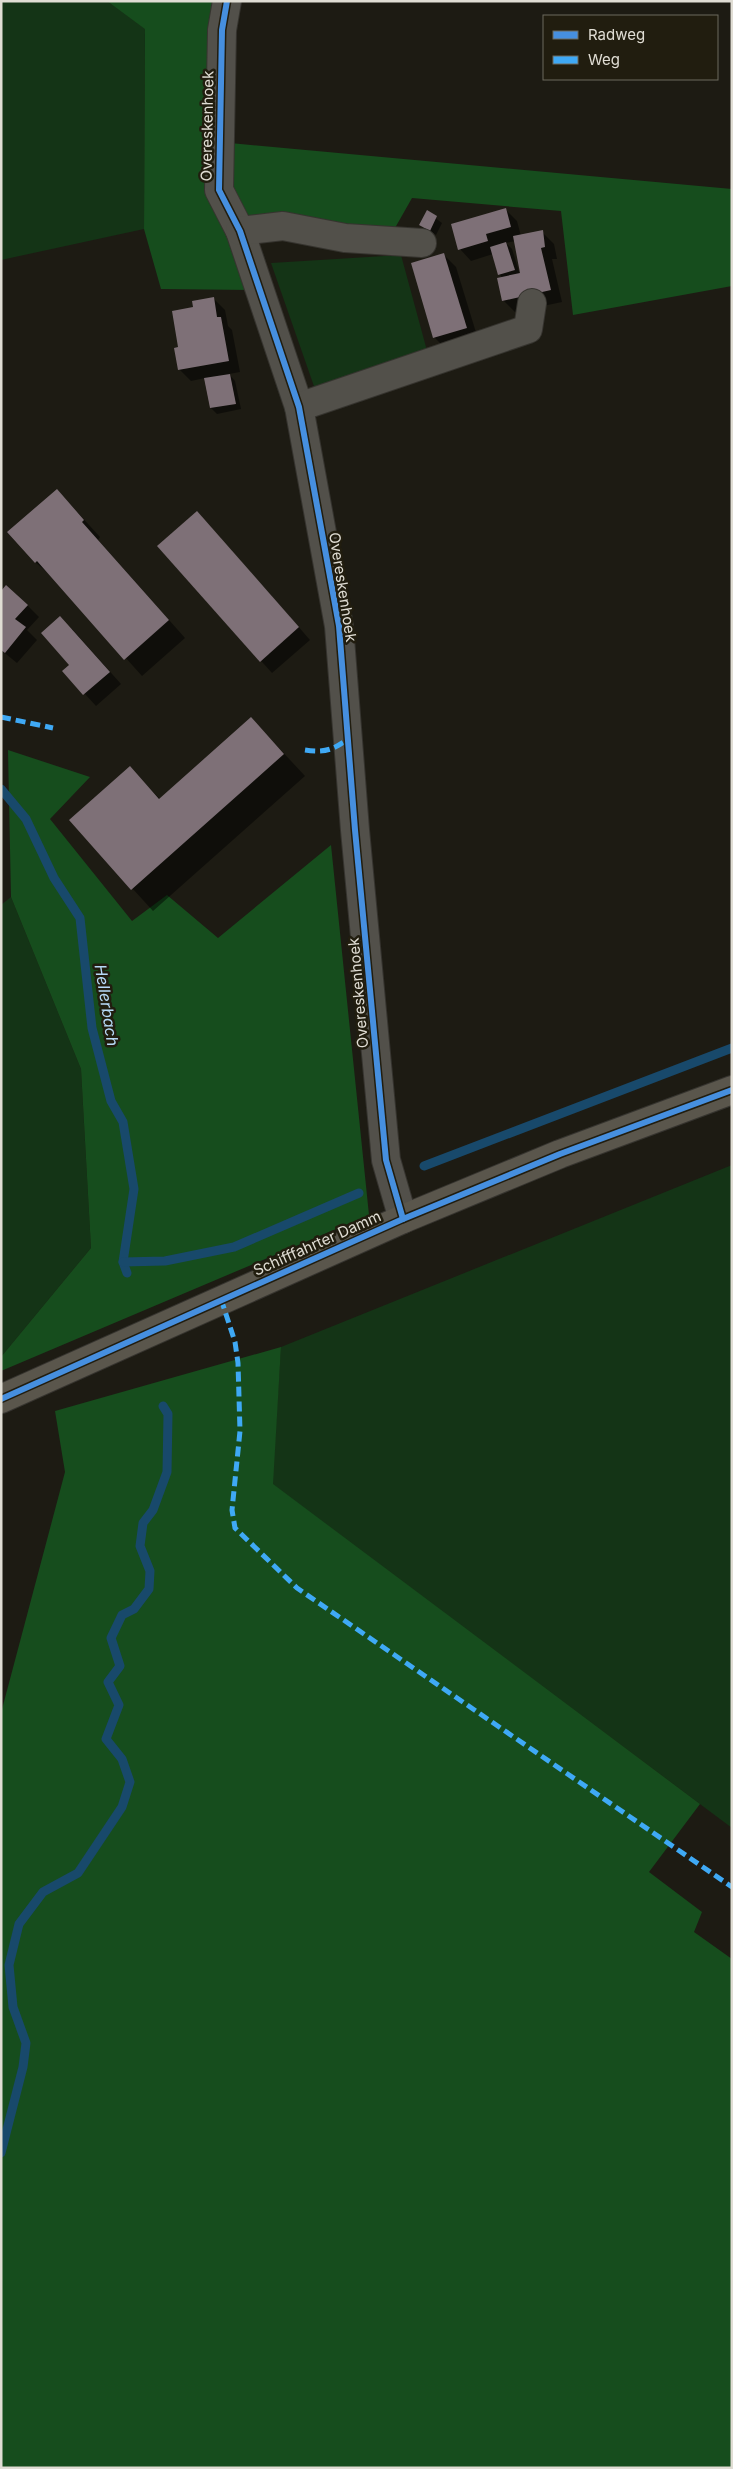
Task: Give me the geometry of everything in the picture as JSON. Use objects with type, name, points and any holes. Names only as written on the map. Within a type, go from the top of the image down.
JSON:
[{"type":"main road","name":"Schifffahrter Damm","points":[[1,1399],[403,1219],[560,1154],[732,1090]]},
{"type":"street","name":"Overeskenhoek","points":[[227,1],[222,30],[219,190],[240,231],[299,407],[339,626],[355,830],[386,1160],[403,1219]]},
{"type":"street","points":[[240,231],[283,226],[345,238],[422,243]]},
{"type":"street","points":[[299,407],[528,329],[532,303]]},
{"type":"green space","points":[[1,1],[107,1],[145,28],[144,229],[1,260]]},
{"type":"green space","points":[[107,1],[215,1],[209,188],[252,290],[161,289],[144,229],[145,29]]},
{"type":"green space","points":[[230,143],[732,189],[732,286],[573,315],[561,211],[412,198],[391,235],[255,235],[229,190]]},
{"type":"green space","points":[[401,255],[429,358],[316,392],[271,263]]},
{"type":"green space","points":[[8,750],[90,777],[50,819],[132,921],[167,895],[218,938],[331,845],[369,1215],[1,1371],[1,1357],[91,1248],[81,1069],[11,897]]},
{"type":"green space","points":[[11,897],[81,1069],[91,1248],[1,1357],[1,905]]},
{"type":"green space","points":[[732,1165],[732,1828],[272,1484],[281,1347]]},
{"type":"green space","points":[[281,1347],[273,1484],[700,1804],[649,1872],[702,1912],[694,1932],[732,1959],[732,2468],[1,2468],[1,1713],[65,1472],[55,1411]]},
{"type":"building","points":[[506,208],[511,227],[486,234],[488,241],[458,250],[451,224]]},
{"type":"building","points":[[427,210],[437,216],[430,231],[419,225]]},
{"type":"building","points":[[543,230],[545,247],[541,248],[551,290],[502,301],[497,278],[520,273],[513,236]]},
{"type":"building","points":[[506,242],[515,270],[498,275],[490,247]]},
{"type":"building","points":[[444,253],[467,328],[433,338],[411,263]]},
{"type":"building","points":[[214,297],[217,317],[221,317],[229,361],[178,370],[174,348],[178,347],[172,311],[193,307],[192,301]]},
{"type":"building","points":[[230,374],[236,404],[210,408],[204,378]]},
{"type":"building","points":[[57,489],[84,520],[82,522],[169,620],[124,660],[37,561],[35,563],[7,532]]},
{"type":"building","points":[[197,511],[299,627],[260,662],[157,546]]},
{"type":"building","points":[[6,585],[28,605],[15,619],[26,627],[5,653],[1,650],[1,591]]},
{"type":"building","points":[[60,616],[110,672],[83,695],[62,671],[69,665],[41,633]]},
{"type":"building","points":[[251,717],[284,754],[131,890],[69,820],[130,766],[159,799]]},
{"type":"waterway","name":"Hellerbach","points":[[1,789],[26,819],[54,878],[80,918],[92,1028],[111,1101],[123,1122],[134,1189],[123,1262],[127,1273]]},
{"type":"waterway","points":[[424,1166],[732,1048]]},
{"type":"waterway","points":[[123,1262],[165,1261],[234,1247],[359,1193]]},
{"type":"waterway","name":"Hellerbach","points":[[1,2153],[23,2067],[26,2043],[13,2007],[9,1965],[19,1924],[43,1892],[78,1873],[122,1807],[130,1782],[122,1759],[106,1739],[119,1705],[108,1682],[120,1666],[111,1638],[122,1615],[134,1609],[149,1589],[150,1571],[140,1546],[143,1523],[153,1510],[167,1472],[168,1414],[163,1406]]},
{"type":"marked path","points":[[1,717],[53,728]]},
{"type":"marked path","points":[[305,750],[328,750],[349,738]]},
{"type":"marked path","points":[[221,1299],[235,1342],[238,1363],[240,1431],[232,1510],[235,1528],[297,1588],[732,1887]]},
{"type":"cycle path","points":[[227,1],[222,30],[219,190],[240,231],[299,407],[339,626],[355,830],[386,1160],[403,1219]]},
{"type":"cycle path","points":[[1,1399],[403,1219],[560,1154],[732,1090]]}]
